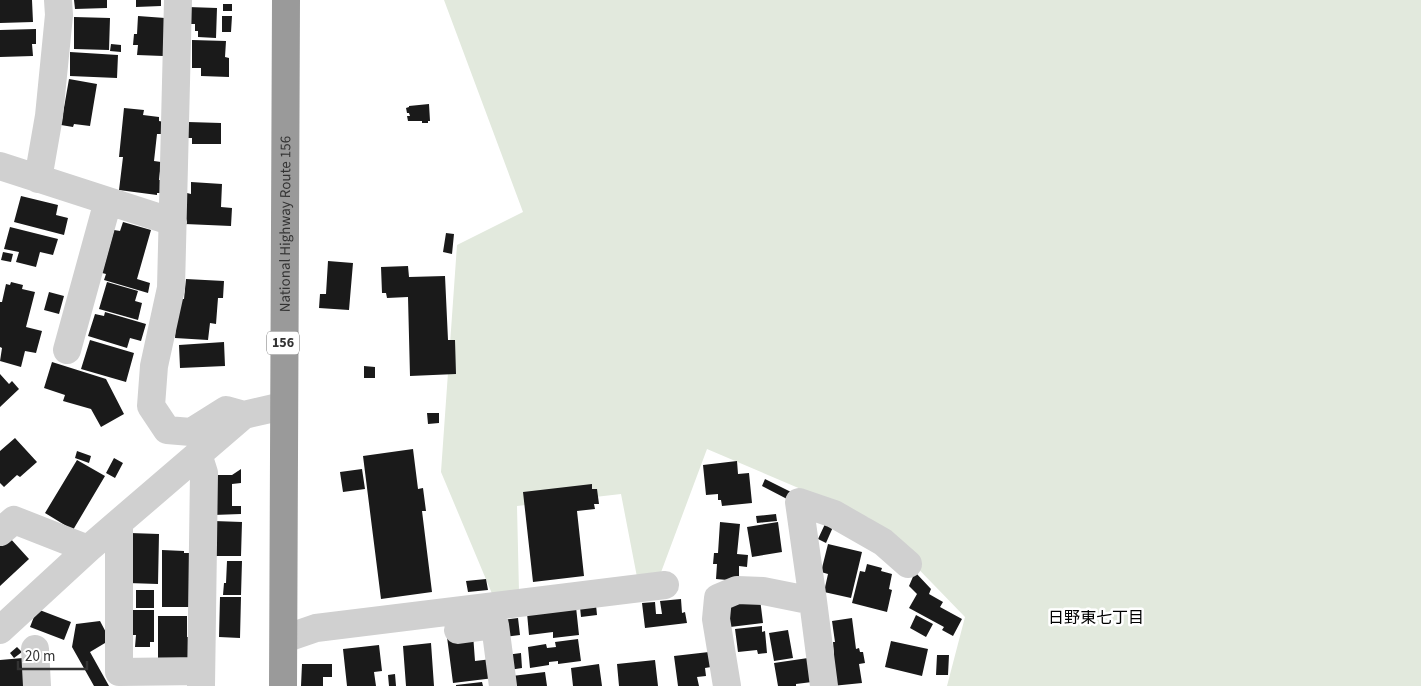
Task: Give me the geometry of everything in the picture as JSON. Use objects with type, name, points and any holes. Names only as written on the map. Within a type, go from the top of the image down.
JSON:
[{"type":"highway","name":"National Highway Route 156","points":[[283,686],[286,0]]},
{"type":"street","points":[[38,179],[49,116],[59,15],[58,0]]},
{"type":"street","points":[[178,0],[171,288],[154,366],[151,406],[167,430],[191,432],[226,410],[244,415]]},
{"type":"street","points":[[0,166],[173,222]]},
{"type":"street","points":[[67,350],[108,201]]},
{"type":"street","points":[[0,630],[88,549],[244,415],[283,406]]},
{"type":"street","points":[[119,523],[119,672],[201,678],[204,473],[198,454]]},
{"type":"street","points":[[824,686],[799,502],[834,514],[883,542],[908,564]]},
{"type":"street","points":[[0,532],[14,520],[88,549]]},
{"type":"street","points":[[284,639],[316,628],[665,585]]},
{"type":"street","points":[[727,686],[716,619],[718,598],[737,590],[763,591],[813,601]]},
{"type":"street","points":[[316,628],[330,644],[496,626],[503,686]]},
{"type":"street","points":[[35,649],[37,686]]},
{"type":"shaded area","points":[[444,0],[1421,0],[1421,686],[947,686],[965,617],[869,518],[707,449],[660,575],[637,577],[621,494],[517,506],[519,592],[493,596],[441,472],[457,245],[523,212]]},
{"type":"building","points":[[0,0],[32,0],[33,22],[0,23]]},
{"type":"building","points":[[74,0],[107,0],[107,8],[75,9]]},
{"type":"building","points":[[136,0],[161,0],[161,6],[136,7]]},
{"type":"building","points":[[223,4],[232,4],[232,11],[223,11]]},
{"type":"building","points":[[188,7],[217,8],[216,38],[198,37],[198,31],[195,31],[195,24],[188,24]]},
{"type":"building","points":[[138,16],[165,18],[163,56],[137,55],[138,45],[133,45],[134,34],[137,34]]},
{"type":"building","points":[[222,16],[232,16],[231,32],[222,32]]},
{"type":"building","points":[[74,17],[110,18],[109,50],[74,49]]},
{"type":"building","points":[[36,29],[36,44],[32,44],[33,56],[0,57],[0,30]]},
{"type":"building","points":[[192,40],[226,41],[225,57],[229,58],[229,77],[201,76],[201,68],[192,68]]},
{"type":"building","points":[[111,44],[121,45],[121,52],[110,51]]},
{"type":"building","points":[[70,52],[118,55],[117,78],[70,76]]},
{"type":"building","points":[[69,79],[97,84],[90,126],[74,124],[73,127],[61,125]]},
{"type":"building","points":[[429,104],[430,121],[428,123],[408,121],[407,116],[410,116],[406,108]]},
{"type":"building","points":[[124,108],[144,110],[143,115],[159,117],[159,121],[164,122],[163,134],[157,134],[154,161],[161,162],[159,180],[165,180],[164,193],[157,193],[157,195],[119,190],[123,157],[119,157]]},
{"type":"building","points":[[188,122],[221,123],[221,144],[192,144],[192,138],[187,138]]},
{"type":"building","points":[[191,182],[222,184],[221,207],[232,208],[231,226],[185,224],[187,193],[191,194]]},
{"type":"building","points":[[21,196],[58,205],[56,215],[68,218],[64,235],[14,222]]},
{"type":"building","points":[[123,222],[151,230],[137,279],[150,283],[148,293],[104,280],[106,274],[102,273],[114,230],[120,231]]},
{"type":"building","points":[[10,227],[58,239],[53,255],[40,252],[36,267],[16,262],[19,252],[4,249]]},
{"type":"building","points":[[446,233],[454,234],[452,254],[443,252]]},
{"type":"building","points":[[3,252],[13,254],[11,262],[1,260]]},
{"type":"building","points":[[328,261],[353,263],[349,310],[319,308],[320,294],[326,294]]},
{"type":"building","points":[[408,266],[409,277],[445,276],[448,340],[455,340],[456,374],[410,376],[408,297],[387,298],[386,293],[382,293],[381,267]]},
{"type":"building","points":[[186,279],[224,281],[223,298],[218,298],[216,324],[210,323],[208,340],[175,338],[178,299],[184,299]]},
{"type":"building","points":[[11,282],[23,285],[22,289],[35,292],[26,327],[42,331],[36,353],[25,351],[21,367],[0,361],[2,348],[0,347],[0,302],[2,302],[6,284],[10,285]]},
{"type":"building","points":[[107,282],[138,291],[135,301],[142,303],[138,320],[99,309]]},
{"type":"building","points":[[49,292],[64,296],[59,314],[44,310]]},
{"type":"building","points":[[105,312],[146,324],[141,341],[130,338],[127,348],[88,336],[95,314],[104,316]]},
{"type":"building","points":[[90,340],[134,353],[126,382],[81,369]]},
{"type":"building","points":[[224,342],[225,366],[180,368],[179,345]]},
{"type":"building","points":[[52,362],[106,379],[124,414],[101,427],[91,409],[63,401],[65,395],[44,388]]},
{"type":"building","points":[[364,366],[375,367],[375,378],[364,378]]},
{"type":"building","points":[[0,374],[9,384],[12,381],[19,389],[0,407]]},
{"type":"building","points":[[427,413],[439,413],[439,423],[428,424]]},
{"type":"building","points":[[15,438],[37,462],[20,477],[17,475],[4,487],[0,483],[0,451]]},
{"type":"building","points":[[413,449],[418,489],[423,488],[426,511],[422,511],[432,592],[381,599],[363,456]]},
{"type":"building","points":[[77,451],[91,456],[89,463],[75,458]]},
{"type":"building","points":[[114,458],[123,463],[115,478],[106,473]]},
{"type":"building","points":[[77,460],[105,476],[73,530],[45,513]]},
{"type":"building","points":[[737,461],[738,474],[749,473],[752,503],[722,506],[721,500],[718,500],[718,494],[706,495],[703,465]]},
{"type":"building","points":[[241,469],[241,483],[232,484],[232,506],[241,506],[241,514],[213,515],[213,475],[232,475]]},
{"type":"building","points":[[362,469],[365,489],[343,492],[340,472]]},
{"type":"building","points":[[765,479],[791,492],[787,499],[762,486]]},
{"type":"building","points":[[592,484],[592,489],[597,489],[599,504],[594,504],[595,509],[577,511],[584,576],[533,582],[523,492]]},
{"type":"building","points":[[776,514],[777,521],[757,523],[756,516]]},
{"type":"building","points":[[214,521],[242,522],[241,556],[213,556]]},
{"type":"building","points":[[720,522],[740,524],[737,554],[748,555],[747,567],[739,566],[739,581],[716,579],[717,564],[713,564],[714,553],[718,553]]},
{"type":"building","points":[[778,522],[782,552],[752,557],[747,527]]},
{"type":"building","points":[[825,524],[833,527],[826,543],[818,539]]},
{"type":"building","points":[[130,533],[159,534],[158,584],[128,583]]},
{"type":"building","points":[[9,537],[29,559],[0,586],[0,545]]},
{"type":"building","points":[[828,544],[862,552],[851,598],[824,592],[828,574],[821,572]]},
{"type":"building","points":[[162,550],[190,553],[190,607],[162,607]]},
{"type":"building","points":[[227,561],[242,561],[241,595],[223,595],[224,583],[226,583]]},
{"type":"building","points":[[867,564],[882,568],[881,571],[892,574],[889,589],[892,590],[887,612],[852,603],[860,571],[865,572]]},
{"type":"building","points":[[915,572],[931,589],[929,594],[943,602],[940,607],[962,619],[953,636],[942,630],[944,627],[909,608],[917,594],[909,586]]},
{"type":"building","points":[[486,579],[488,590],[468,592],[466,581]]},
{"type":"building","points":[[136,590],[154,590],[154,608],[136,608]]},
{"type":"building","points":[[220,597],[241,597],[240,638],[219,637]]},
{"type":"building","points":[[681,599],[682,613],[685,612],[687,623],[645,628],[642,603],[655,602],[656,614],[662,614],[660,601]]},
{"type":"building","points":[[730,599],[760,599],[763,623],[730,627],[728,608],[731,608]]},
{"type":"building","points":[[596,605],[597,615],[581,617],[580,607]]},
{"type":"building","points":[[576,607],[579,635],[553,638],[553,632],[529,635],[527,613]]},
{"type":"building","points":[[37,609],[71,622],[64,640],[30,627]]},
{"type":"building","points":[[122,610],[154,610],[154,642],[150,642],[150,647],[135,647],[136,635],[122,635]]},
{"type":"building","points":[[916,615],[933,624],[926,637],[910,628]]},
{"type":"building","points":[[158,616],[187,616],[187,637],[192,637],[192,659],[158,658]]},
{"type":"building","points":[[518,618],[520,635],[504,637],[502,620]]},
{"type":"building","points":[[852,618],[856,649],[859,648],[860,652],[863,652],[865,663],[859,664],[862,683],[832,686],[827,654],[834,654],[833,642],[835,642],[832,621]]},
{"type":"building","points":[[100,621],[110,640],[90,652],[109,686],[94,686],[72,647],[76,624]]},
{"type":"building","points":[[762,626],[762,632],[765,631],[767,653],[758,654],[757,650],[738,652],[735,629]]},
{"type":"building","points":[[788,630],[793,658],[774,661],[769,633]]},
{"type":"building","points":[[473,634],[475,661],[492,659],[494,678],[453,683],[447,637]]},
{"type":"building","points":[[578,639],[581,661],[558,664],[558,661],[549,662],[549,665],[530,668],[528,647],[546,644],[547,648],[556,647],[555,642]]},
{"type":"building","points":[[891,641],[928,649],[922,676],[885,667]]},
{"type":"building","points":[[431,643],[434,686],[406,686],[403,646]]},
{"type":"building","points":[[379,645],[382,671],[374,672],[376,686],[347,686],[343,649]]},
{"type":"building","points":[[17,647],[22,652],[14,658],[10,653]]},
{"type":"building","points":[[709,652],[711,667],[705,668],[706,676],[697,677],[699,686],[678,686],[674,656]]},
{"type":"building","points":[[521,653],[522,668],[509,670],[507,655]]},
{"type":"building","points":[[937,655],[949,655],[948,675],[936,675]]},
{"type":"building","points":[[23,658],[26,686],[0,686],[0,660]]},
{"type":"building","points":[[808,658],[812,682],[796,684],[796,686],[778,686],[774,663]]},
{"type":"building","points":[[655,660],[658,686],[619,686],[617,664]]},
{"type":"building","points":[[302,664],[332,664],[332,677],[323,677],[323,686],[301,686]]},
{"type":"building","points":[[599,664],[602,686],[573,686],[571,668]]},
{"type":"building","points":[[545,672],[547,686],[513,686],[512,676]]},
{"type":"building","points":[[395,674],[396,686],[389,686],[388,675]]},
{"type":"building","points":[[482,682],[483,686],[456,686],[456,685]]},
{"type":"district","name":"日野東七丁目","points":[[1096,618]]}]
